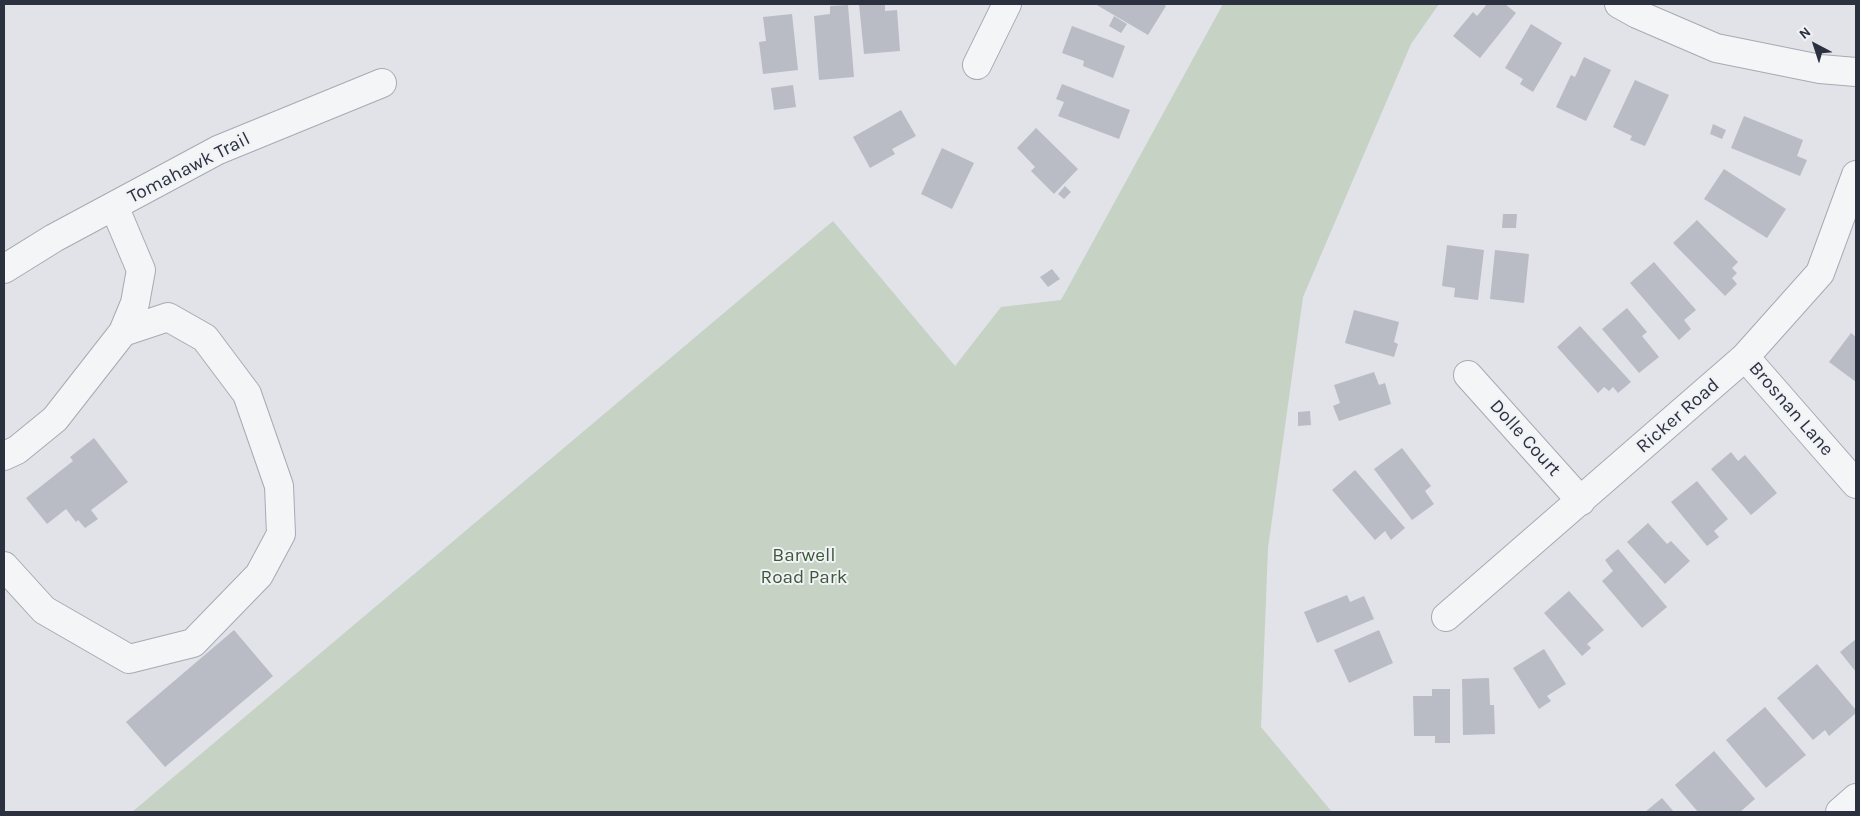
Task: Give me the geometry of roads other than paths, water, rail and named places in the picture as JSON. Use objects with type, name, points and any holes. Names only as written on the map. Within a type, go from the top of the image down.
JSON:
[{"type":"street","points":[[977,64],[1007,4]]},
{"type":"street","points":[[1618,4],[1716,48],[1820,69],[1856,72]]},
{"type":"street","name":"Tomahawk Trail","points":[[4,269],[54,238],[218,150],[382,83]]},
{"type":"street","name":"Ricker Road","points":[[1446,617],[1745,357],[1820,273],[1856,175]]},
{"type":"street","points":[[4,566],[44,610],[129,659],[193,643],[259,575],[281,534],[279,486],[247,394],[205,338],[168,318],[142,270],[114,206]]},
{"type":"street","points":[[4,456],[17,450],[55,418],[123,332],[135,304],[142,270]]},
{"type":"street","points":[[123,332],[168,318]]},
{"type":"street","name":"Brosnan Lane","points":[[1745,357],[1856,484]]},
{"type":"street","name":"Dolle Court","points":[[1468,375],[1581,501]]},
{"type":"street","points":[[1840,812],[1856,798]]},
{"type":"park label","name":"Barwell Road Park","points":[[804,567]]}]
